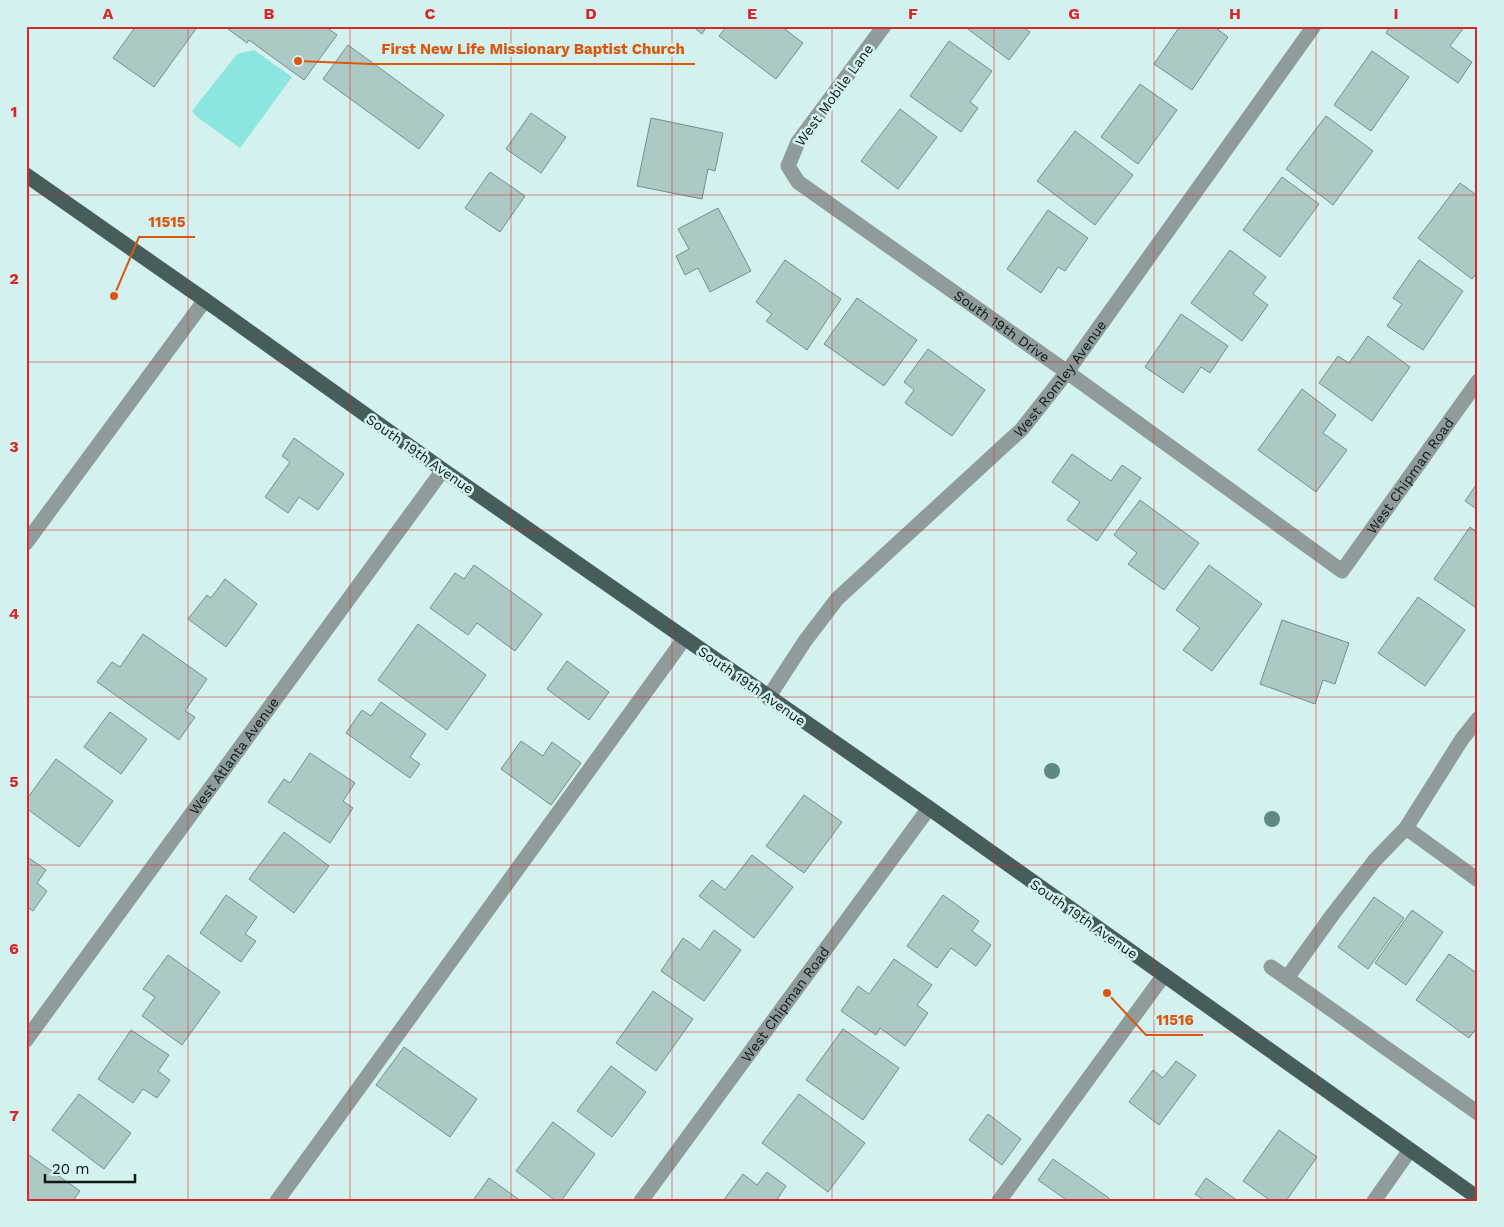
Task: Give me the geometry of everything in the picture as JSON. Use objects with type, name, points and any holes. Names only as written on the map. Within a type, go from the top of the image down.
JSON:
[{"type":"main road","name":"South 19th Avenue","points":[[26,175],[768,698],[929,808],[1478,1198]]},
{"type":"street","name":"West Mobile Lane","points":[[788,166],[798,142],[884,26]]},
{"type":"street","name":"West Romley Avenue","points":[[768,698],[805,641],[837,600],[1022,429],[1067,372],[1314,26]]},
{"type":"street","name":"South 19th Drive","points":[[788,166],[798,182],[1067,372],[1342,571]]},
{"type":"street","points":[[26,543],[205,300]]},
{"type":"street","name":"West Chipman Road","points":[[1342,571],[1478,381]]},
{"type":"street","name":"West Atlanta Avenue","points":[[26,1040],[443,470]]},
{"type":"street","points":[[277,1201],[684,639]]},
{"type":"street","points":[[1286,978],[1375,860],[1406,828],[1462,739],[1478,719]]},
{"type":"street","name":"West Chipman Road","points":[[641,1201],[929,808]]},
{"type":"street","points":[[1406,828],[1478,880]]},
{"type":"street","points":[[1271,967],[1478,1113]]},
{"type":"street","points":[[999,1201],[1164,975]]},
{"type":"street","points":[[1374,1201],[1410,1150]]},
{"type":"shaded area","points":[[254,50],[292,77],[240,148],[196,116],[192,111],[237,54]]},
{"type":"building","points":[[136,26],[198,26],[154,87],[113,58]]},
{"type":"building","points":[[224,26],[325,26],[337,35],[304,80],[249,40],[247,43]]},
{"type":"building","points":[[692,26],[707,26],[702,34]]},
{"type":"building","points":[[727,26],[781,26],[803,43],[776,79],[719,36]]},
{"type":"building","points":[[964,26],[1022,26],[1030,32],[1009,60]]},
{"type":"building","points":[[1180,26],[1213,26],[1228,37],[1192,90],[1154,64]]},
{"type":"building","points":[[1390,26],[1465,26],[1450,46],[1472,62],[1458,83],[1386,33]]},
{"type":"building","points":[[949,41],[992,71],[970,102],[978,108],[961,132],[910,96]]},
{"type":"building","points":[[348,45],[444,115],[419,149],[323,79]]},
{"type":"building","points":[[1372,51],[1409,77],[1371,131],[1334,105]]},
{"type":"building","points":[[1140,84],[1177,110],[1138,164],[1101,137]]},
{"type":"building","points":[[900,109],[937,137],[898,189],[861,161]]},
{"type":"building","points":[[531,113],[566,137],[541,173],[506,149]]},
{"type":"building","points":[[1326,116],[1373,151],[1333,205],[1286,169]]},
{"type":"building","points":[[651,118],[723,133],[715,171],[708,169],[702,199],[637,186]]},
{"type":"building","points":[[1075,131],[1133,175],[1095,225],[1037,181]]},
{"type":"building","points":[[490,172],[525,196],[500,232],[465,208]]},
{"type":"building","points":[[1282,177],[1319,204],[1280,257],[1243,230]]},
{"type":"building","points":[[1460,183],[1478,196],[1478,271],[1472,279],[1418,238]]},
{"type":"building","points":[[718,208],[751,271],[710,292],[698,268],[685,275],[676,256],[689,249],[678,229]]},
{"type":"building","points":[[1048,210],[1088,238],[1065,271],[1058,267],[1041,293],[1007,269]]},
{"type":"building","points":[[1230,250],[1266,277],[1253,294],[1268,305],[1242,341],[1191,303]]},
{"type":"building","points":[[785,260],[841,299],[807,350],[766,321],[772,314],[756,302]]},
{"type":"building","points":[[1419,260],[1463,291],[1423,350],[1387,326],[1402,304],[1393,298]]},
{"type":"building","points":[[857,298],[917,340],[884,386],[824,344]]},
{"type":"building","points":[[1181,314],[1228,346],[1210,373],[1201,367],[1183,393],[1145,367]]},
{"type":"building","points":[[1368,336],[1410,367],[1372,421],[1319,383],[1338,356],[1349,363]]},
{"type":"building","points":[[928,349],[985,390],[952,436],[905,403],[914,390],[904,382]]},
{"type":"building","points":[[1302,389],[1336,415],[1323,433],[1347,450],[1316,492],[1258,450]]},
{"type":"building","points":[[294,438],[344,474],[318,510],[299,497],[288,513],[265,497],[290,462],[282,456]]},
{"type":"building","points":[[1072,454],[1111,481],[1122,465],[1141,478],[1097,541],[1067,520],[1080,502],[1052,482]]},
{"type":"building","points":[[1478,482],[1478,510],[1465,501]]},
{"type":"building","points":[[1140,500],[1199,543],[1164,590],[1128,564],[1137,553],[1114,535]]},
{"type":"building","points":[[1470,527],[1478,533],[1478,603],[1475,607],[1434,579]]},
{"type":"building","points":[[474,565],[542,614],[515,651],[477,623],[468,635],[430,608],[455,573],[464,579]]},
{"type":"building","points":[[1209,565],[1262,604],[1212,671],[1183,650],[1200,628],[1176,610]]},
{"type":"building","points":[[225,579],[257,604],[226,647],[188,619],[207,595],[211,598]]},
{"type":"building","points":[[1418,597],[1465,630],[1425,686],[1378,653]]},
{"type":"building","points":[[1282,620],[1349,643],[1335,684],[1323,680],[1315,704],[1260,684]]},
{"type":"building","points":[[418,624],[486,675],[447,730],[378,680]]},
{"type":"building","points":[[143,634],[207,679],[185,711],[195,717],[179,740],[97,682],[112,662],[120,667]]},
{"type":"building","points":[[567,661],[609,692],[589,720],[547,689]]},
{"type":"building","points":[[381,702],[426,734],[410,757],[420,764],[410,778],[346,733],[362,710],[371,716]]},
{"type":"building","points":[[110,712],[147,739],[121,774],[84,747]]},
{"type":"building","points":[[521,741],[543,756],[552,742],[581,763],[551,805],[501,769]]},
{"type":"building","points":[[310,753],[355,783],[343,801],[353,808],[330,843],[268,802],[284,779],[290,783]]},
{"type":"building","points":[[56,759],[113,801],[79,847],[26,808],[26,800]]},
{"type":"building","points":[[804,795],[842,822],[804,873],[766,846]]},
{"type":"building","points":[[284,832],[329,866],[294,913],[249,879]]},
{"type":"building","points":[[752,855],[793,887],[754,938],[699,896],[712,880],[725,890]]},
{"type":"building","points":[[26,856],[46,870],[37,883],[47,891],[33,911],[26,906]]},
{"type":"building","points":[[226,895],[257,917],[245,934],[256,941],[241,962],[200,933]]},
{"type":"building","points":[[943,895],[979,921],[972,931],[991,945],[976,966],[951,948],[937,968],[907,946]]},
{"type":"building","points":[[1374,897],[1404,918],[1368,969],[1338,947]]},
{"type":"building","points":[[1412,910],[1443,932],[1406,985],[1375,963]]},
{"type":"building","points":[[714,930],[741,950],[704,1001],[661,971],[683,938],[700,950]]},
{"type":"building","points":[[1449,954],[1478,974],[1478,1026],[1469,1038],[1416,1000]]},
{"type":"building","points":[[168,955],[220,992],[182,1045],[142,1016],[155,997],[143,989]]},
{"type":"building","points":[[894,959],[932,985],[917,1005],[928,1013],[905,1046],[880,1028],[876,1035],[841,1011],[858,986],[869,994]]},
{"type":"building","points":[[653,991],[693,1019],[656,1071],[616,1043]]},
{"type":"building","points":[[843,1029],[899,1068],[863,1120],[806,1080]]},
{"type":"building","points":[[131,1030],[169,1055],[158,1071],[170,1080],[157,1098],[143,1089],[133,1103],[98,1079]]},
{"type":"building","points":[[404,1047],[477,1099],[450,1137],[376,1085]]},
{"type":"building","points":[[1176,1061],[1196,1075],[1159,1125],[1129,1102],[1153,1070],[1163,1078]]},
{"type":"building","points":[[611,1066],[646,1092],[612,1137],[577,1111]]},
{"type":"building","points":[[79,1094],[131,1133],[104,1169],[52,1130]]},
{"type":"building","points":[[799,1094],[865,1143],[828,1192],[762,1143]]},
{"type":"building","points":[[988,1114],[1021,1139],[1002,1165],[969,1140]]},
{"type":"building","points":[[553,1122],[595,1154],[561,1201],[556,1201],[516,1171]]},
{"type":"building","points":[[1279,1130],[1317,1157],[1286,1201],[1271,1201],[1243,1181]]},
{"type":"building","points":[[26,1153],[80,1191],[73,1201],[26,1201]]},
{"type":"building","points":[[1053,1159],[1109,1198],[1108,1201],[1068,1201],[1038,1180]]},
{"type":"building","points":[[767,1172],[786,1186],[776,1201],[723,1201],[743,1174],[757,1185]]},
{"type":"building","points":[[489,1178],[521,1201],[477,1201],[474,1199]]},
{"type":"building","points":[[1206,1178],[1238,1201],[1205,1201],[1195,1194]]},
{"type":"place","name":"First New Life Missionary Baptist Church","points":[[298,61]]},
{"type":"place","name":"11515","points":[[114,296]]},
{"type":"place","name":"11516","points":[[1107,993]]}]
